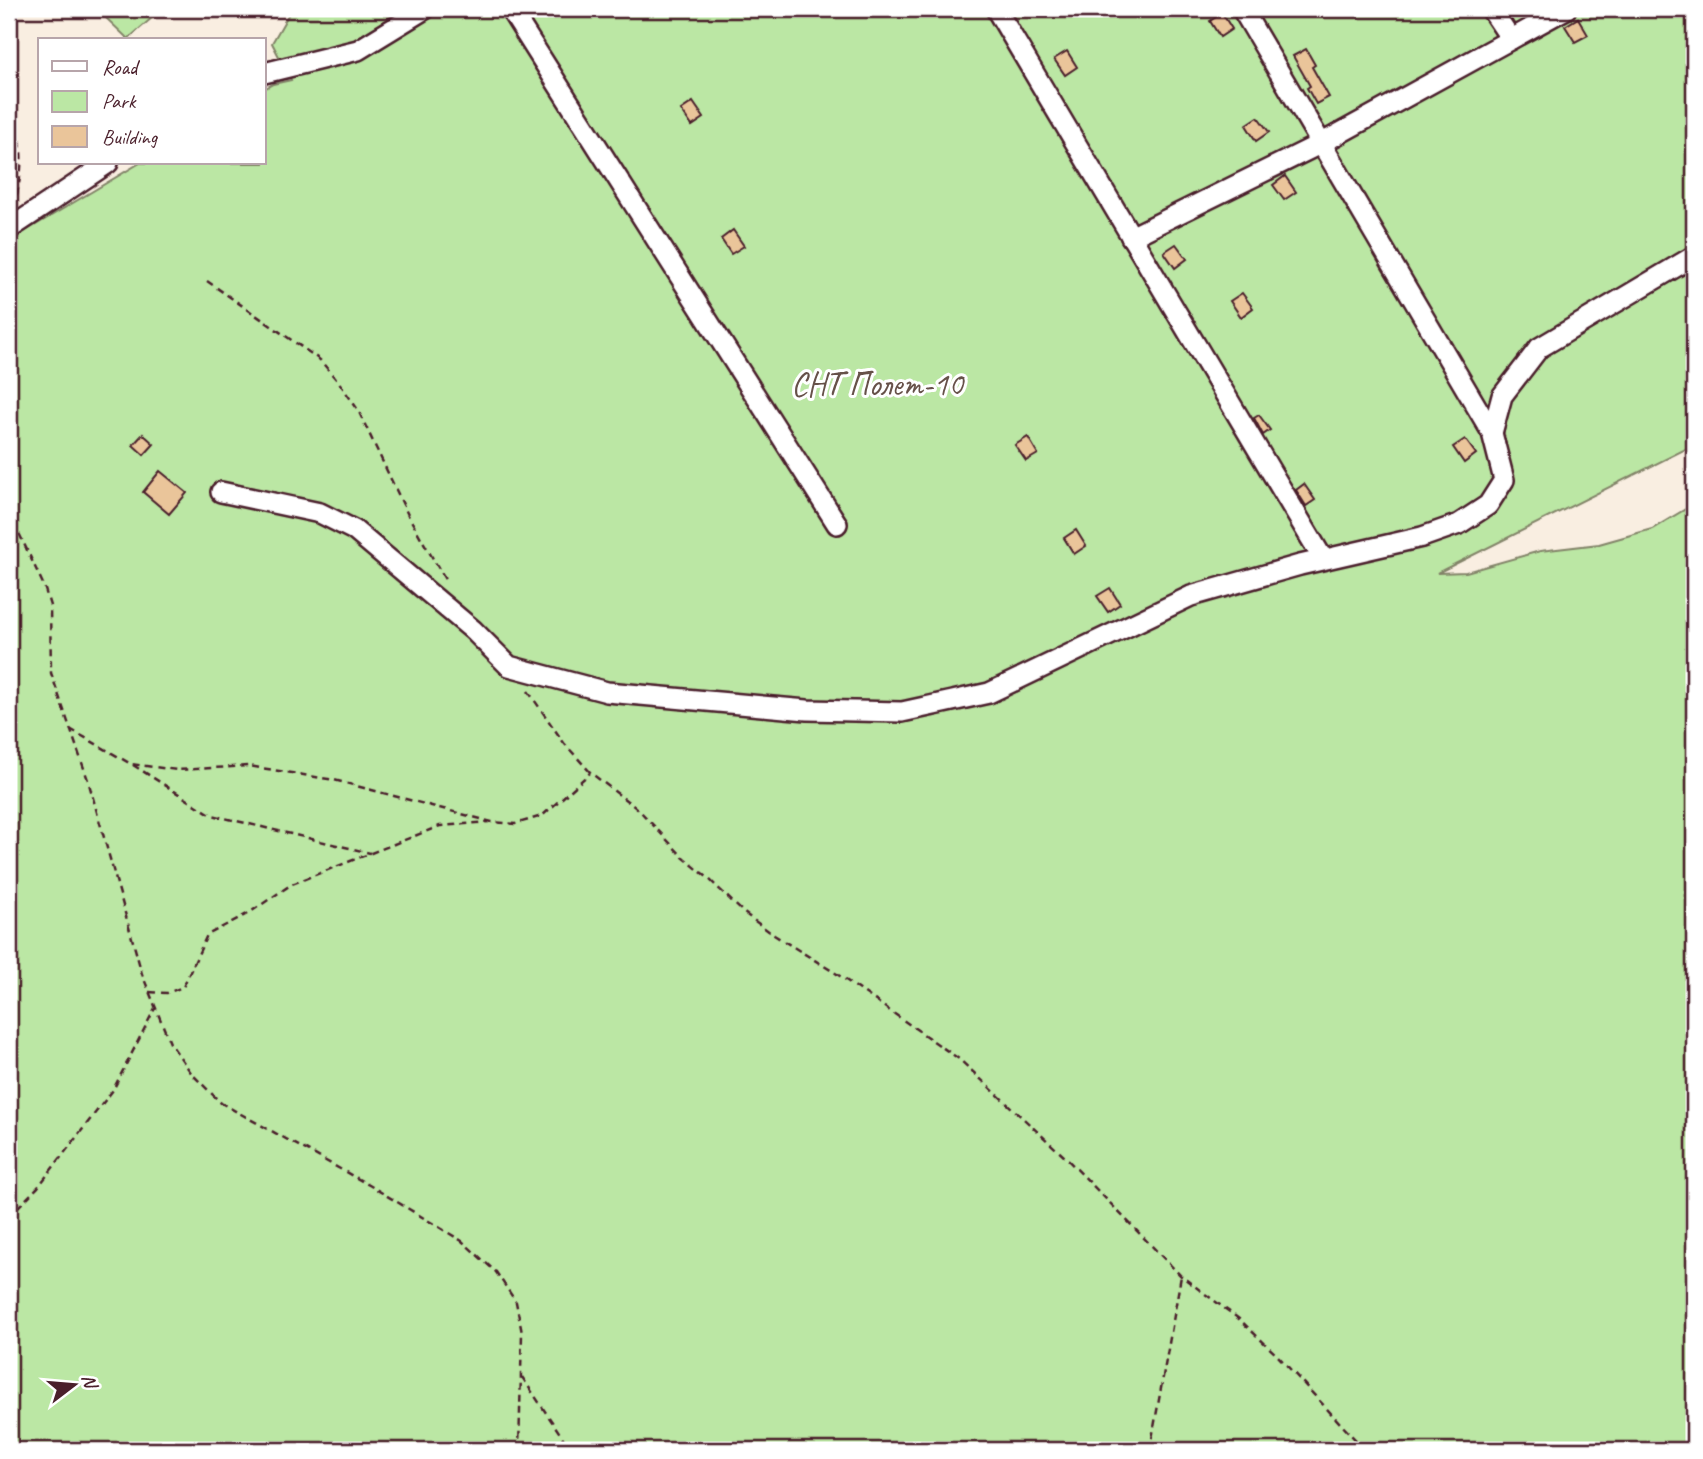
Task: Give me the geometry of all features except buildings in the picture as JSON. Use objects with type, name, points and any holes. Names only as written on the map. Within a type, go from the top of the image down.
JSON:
[{"type":"lane","points":[[266,73],[358,50],[425,9]]},
{"type":"lane","points":[[510,9],[837,524]]},
{"type":"lane","points":[[996,9],[1323,559]]},
{"type":"lane","points":[[221,492],[320,513],[354,530],[473,630],[509,666],[607,692],[807,709],[902,712],[989,693],[1191,596],[1323,559],[1422,537],[1459,524],[1488,505],[1504,480],[1492,433],[1242,9]]},
{"type":"lane","points":[[1491,9],[1511,39]]},
{"type":"lane","points":[[1131,237],[1322,143],[1566,9]]},
{"type":"lane","points":[[9,229],[106,164]]},
{"type":"lane","points":[[1492,433],[1502,396],[1539,348],[1694,256]]},
{"type":"path","points":[[9,119],[13,124],[22,156],[20,183],[9,229]]},
{"type":"path","points":[[207,281],[320,360],[341,385],[358,410],[408,515],[447,584]]},
{"type":"path","points":[[9,512],[44,586],[50,606],[51,673],[88,780],[149,992],[170,1043],[192,1074],[220,1102],[369,1185],[462,1241],[496,1272],[516,1303],[522,1333],[519,1450]]},
{"type":"path","points":[[509,666],[564,743],[590,773],[640,811],[682,857],[744,913],[959,1059],[1066,1158],[1181,1276],[1239,1319],[1278,1356],[1365,1450]]},
{"type":"path","points":[[70,729],[212,815],[370,853]]},
{"type":"path","points":[[131,764],[177,770],[249,766],[322,778],[492,822]]},
{"type":"path","points":[[149,992],[167,993],[183,987],[207,935],[249,913],[292,884],[440,826],[492,822],[515,824],[542,816],[590,773]]},
{"type":"path","points":[[9,1216],[38,1187],[113,1090],[155,1007]]},
{"type":"path","points":[[1150,1450],[1181,1276]]},
{"type":"path","points":[[521,1376],[571,1450]]},
{"type":"green space","points":[[103,9],[162,9],[129,38],[104,16]]},
{"type":"green space","name":"СНТ Полет-10","points":[[1694,9],[1694,445],[1437,573],[1466,572],[1540,551],[1599,544],[1652,529],[1694,504],[1694,1450],[9,1450],[9,241],[138,164],[266,164],[266,88],[291,80],[272,43],[291,10]]}]
